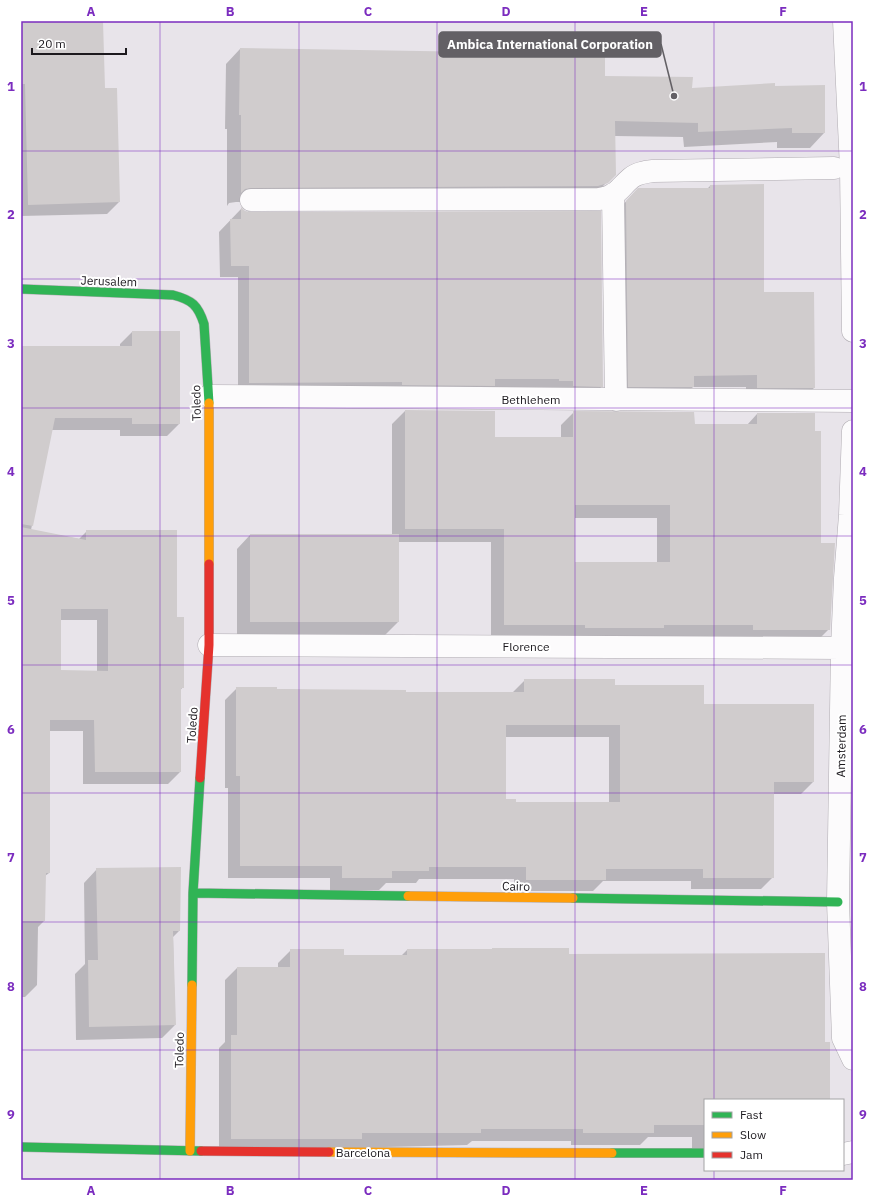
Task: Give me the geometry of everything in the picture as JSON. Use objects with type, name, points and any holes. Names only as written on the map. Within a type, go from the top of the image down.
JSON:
[{"type":"street","points":[[844,21],[851,168],[853,331]]},
{"type":"street","points":[[251,200],[599,199],[609,197],[618,192],[631,178],[641,173],[653,171],[834,168]]},
{"type":"street","points":[[613,194],[616,400]]},
{"type":"street","name":"Jerusalem","points":[[21,289],[173,295],[184,298],[194,304]]},
{"type":"street","name":"Toledo","points":[[190,1151],[193,893],[210,644],[209,396],[204,324],[200,312],[194,304]]},
{"type":"street","name":"Bethlehem","points":[[209,396],[853,401]]},
{"type":"street","name":"Amsterdam","points":[[853,431],[852,515],[845,578],[842,648],[838,902],[843,1038],[853,1059]]},
{"type":"street","name":"Florence","points":[[210,644],[842,648]]},
{"type":"street","name":"Cairo","points":[[193,893],[838,902]]},
{"type":"street","name":"Barcelona","points":[[21,1147],[190,1151],[704,1153]]},
{"type":"building","points":[[21,21],[103,21],[105,88],[117,88],[120,202],[28,205],[25,84],[21,84]]},
{"type":"building","points":[[240,48],[605,54],[605,76],[693,77],[692,88],[775,83],[775,86],[825,85],[825,133],[792,133],[792,128],[698,132],[698,123],[615,121],[616,175],[608,183],[598,186],[251,188],[245,189],[241,193],[241,115],[239,115]]},
{"type":"building","points":[[764,184],[764,292],[814,292],[815,388],[757,388],[757,375],[694,376],[694,387],[628,387],[626,201],[638,188],[710,188],[710,185]]},
{"type":"building","points":[[241,207],[245,211],[251,212],[601,211],[603,387],[573,386],[573,381],[559,381],[559,379],[495,379],[495,386],[402,385],[402,382],[249,383],[249,266],[231,266],[230,219],[241,219]]},
{"type":"building","points":[[132,331],[180,331],[180,424],[132,424],[132,418],[55,418],[33,526],[21,524],[21,346],[132,346]]},
{"type":"building","points":[[405,410],[495,411],[495,437],[573,437],[573,411],[694,412],[695,424],[757,424],[757,413],[815,413],[815,431],[821,431],[821,543],[835,543],[830,630],[753,630],[753,625],[664,625],[664,628],[585,628],[585,625],[504,625],[504,529],[405,529]],"holes":[[[575,505],[670,505],[670,562],[575,562]]]},
{"type":"building","points":[[21,527],[86,540],[86,530],[177,530],[177,617],[184,617],[184,688],[181,688],[181,772],[95,772],[94,720],[50,720],[50,873],[46,873],[45,921],[21,921]],"holes":[[[61,609],[108,609],[108,671],[61,670]]]},
{"type":"building","points":[[250,534],[399,534],[399,622],[250,622]]},
{"type":"building","points":[[524,679],[615,679],[615,685],[704,685],[704,704],[814,704],[814,782],[774,782],[774,878],[703,878],[703,869],[606,869],[606,880],[526,880],[526,867],[429,867],[429,871],[392,871],[392,878],[342,878],[342,866],[240,866],[240,776],[236,776],[236,687],[277,687],[277,689],[406,690],[406,692],[524,692]],"holes":[[[506,725],[620,725],[620,802],[516,802],[516,799],[506,799]]]},
{"type":"building","points":[[181,867],[180,931],[173,931],[176,1025],[89,1027],[88,960],[98,960],[96,868]]},
{"type":"building","points":[[569,948],[569,954],[825,953],[825,1042],[830,1042],[830,1099],[704,1099],[704,1125],[654,1125],[654,1133],[583,1133],[583,1129],[481,1129],[481,1133],[362,1133],[362,1139],[231,1139],[231,1035],[237,1035],[237,967],[290,967],[290,949],[344,949],[344,955],[407,955],[407,949]]},
{"type":"traffic: fast","points":[[21,289],[173,295],[190,301],[197,308],[204,324],[209,403]]},
{"type":"traffic: fast","points":[[192,985],[193,893],[200,778]]},
{"type":"traffic: fast","points":[[193,893],[408,896]]},
{"type":"traffic: fast","points":[[573,898],[838,902]]},
{"type":"traffic: fast","points":[[21,1147],[201,1151]]},
{"type":"traffic: fast","points":[[612,1153],[704,1153]]},
{"type":"traffic: slow","points":[[209,403],[209,564]]},
{"type":"traffic: slow","points":[[408,896],[573,898]]},
{"type":"traffic: slow","points":[[190,1151],[192,985]]},
{"type":"traffic: slow","points":[[329,1152],[612,1153]]},
{"type":"traffic: jam","points":[[200,778],[209,645],[209,564]]},
{"type":"traffic: jam","points":[[201,1151],[329,1152]]},
{"type":"place","name":"Ambica International Corporation","points":[[674,96]]}]
